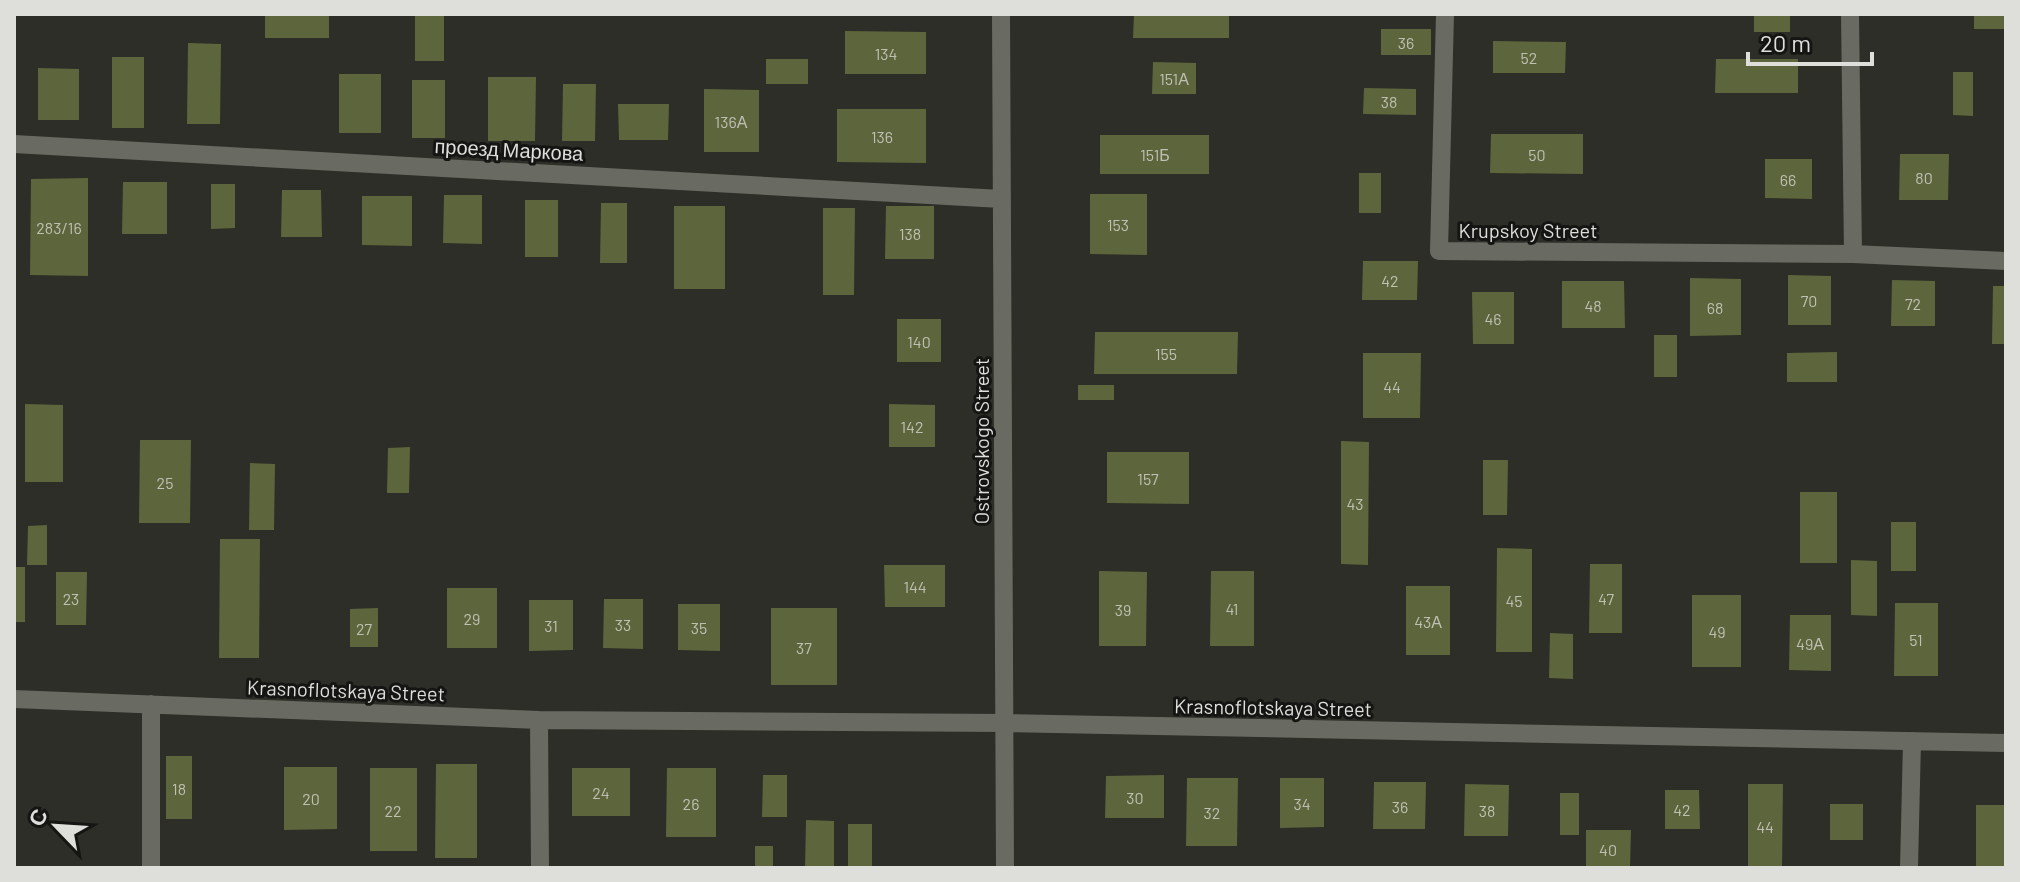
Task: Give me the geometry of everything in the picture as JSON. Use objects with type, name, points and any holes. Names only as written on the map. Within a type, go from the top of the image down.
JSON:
[{"type":"lane","name":"Ostrovskogo Street","points":[[1001,14],[1005,868]]},
{"type":"lane","name":"Krupskoy Street","points":[[1445,14],[1439,251],[1853,254],[2006,261]]},
{"type":"lane","points":[[1850,14],[1853,254]]},
{"type":"lane","name":"проезд Маркова","points":[[14,144],[1001,199]]},
{"type":"lane","name":"Krasnoflotskaya Street","points":[[14,699],[539,720],[1004,723],[2006,743]]},
{"type":"lane","points":[[151,704],[151,868]]},
{"type":"lane","points":[[539,720],[540,868]]},
{"type":"lane","points":[[1909,868],[1912,741]]},
{"type":"building","points":[[265,14],[329,14],[329,38],[265,38]]},
{"type":"building","points":[[415,14],[444,14],[444,61],[415,61]]},
{"type":"building","points":[[1134,14],[1229,14],[1229,38],[1133,38]]},
{"type":"building","points":[[1754,14],[1790,14],[1790,32],[1754,32]]},
{"type":"building","points":[[1974,14],[2006,14],[2006,29],[1974,29]]},
{"type":"building","points":[[1381,29],[1431,29],[1431,55],[1381,55]]},
{"type":"building","points":[[845,31],[926,32],[926,74],[845,74]]},
{"type":"building","points":[[1493,41],[1566,42],[1565,73],[1493,73]]},
{"type":"building","points":[[188,43],[221,44],[220,124],[187,124]]},
{"type":"building","points":[[112,57],[144,57],[144,128],[112,128]]},
{"type":"building","points":[[766,59],[808,59],[808,84],[766,84]]},
{"type":"building","points":[[1716,59],[1798,59],[1798,93],[1715,93]]},
{"type":"building","points":[[1153,62],[1196,63],[1196,94],[1152,94]]},
{"type":"building","points":[[38,68],[79,69],[79,120],[38,120]]},
{"type":"building","points":[[1953,72],[1973,72],[1973,116],[1953,115]]},
{"type":"building","points":[[339,74],[381,74],[381,133],[339,133]]},
{"type":"building","points":[[488,77],[536,77],[535,141],[488,141]]},
{"type":"building","points":[[412,80],[445,80],[445,138],[412,138]]},
{"type":"building","points":[[563,84],[596,84],[595,141],[562,141]]},
{"type":"building","points":[[1364,88],[1416,89],[1416,115],[1363,114]]},
{"type":"building","points":[[704,89],[759,90],[759,152],[704,152]]},
{"type":"building","points":[[618,104],[669,104],[668,140],[619,140]]},
{"type":"building","points":[[837,109],[926,109],[926,163],[837,162]]},
{"type":"building","points":[[1491,134],[1583,134],[1583,174],[1490,173]]},
{"type":"building","points":[[1100,135],[1209,135],[1209,174],[1100,174]]},
{"type":"building","points":[[1900,154],[1949,154],[1948,200],[1899,200]]},
{"type":"building","points":[[1765,159],[1812,159],[1812,199],[1765,198]]},
{"type":"building","points":[[1359,173],[1381,173],[1381,213],[1359,213]]},
{"type":"building","points":[[88,178],[88,276],[30,275],[31,179]]},
{"type":"building","points":[[123,182],[167,182],[167,234],[122,234]]},
{"type":"building","points":[[211,184],[235,184],[235,228],[211,229]]},
{"type":"building","points":[[282,190],[321,190],[322,237],[281,237]]},
{"type":"building","points":[[1090,194],[1147,194],[1147,255],[1090,254]]},
{"type":"building","points":[[444,195],[482,195],[482,244],[443,243]]},
{"type":"building","points":[[362,196],[412,196],[412,246],[362,245]]},
{"type":"building","points":[[525,200],[558,200],[558,257],[525,257]]},
{"type":"building","points":[[601,203],[627,203],[627,263],[600,263]]},
{"type":"building","points":[[674,206],[725,206],[725,289],[674,289]]},
{"type":"building","points":[[886,206],[934,206],[934,259],[885,259]]},
{"type":"building","points":[[823,208],[855,208],[854,295],[823,295]]},
{"type":"building","points":[[1363,261],[1418,261],[1417,300],[1362,300]]},
{"type":"building","points":[[1788,275],[1831,276],[1831,325],[1788,325]]},
{"type":"building","points":[[1690,278],[1741,279],[1741,335],[1690,336]]},
{"type":"building","points":[[1892,280],[1935,281],[1935,326],[1891,326]]},
{"type":"building","points":[[1562,281],[1624,281],[1625,328],[1562,328]]},
{"type":"building","points":[[1993,286],[2006,286],[2006,344],[1992,344]]},
{"type":"building","points":[[1472,292],[1514,292],[1514,344],[1473,344]]},
{"type":"building","points":[[897,319],[941,319],[941,362],[897,362]]},
{"type":"building","points":[[1095,332],[1238,332],[1237,374],[1094,374]]},
{"type":"building","points":[[1654,335],[1677,335],[1677,377],[1654,377]]},
{"type":"building","points":[[1837,352],[1837,382],[1787,382],[1787,353]]},
{"type":"building","points":[[1363,353],[1421,353],[1420,418],[1363,418]]},
{"type":"building","points":[[1078,385],[1114,385],[1114,400],[1078,400]]},
{"type":"building","points":[[25,404],[63,405],[63,482],[25,482]]},
{"type":"building","points":[[889,404],[935,405],[935,447],[889,447]]},
{"type":"building","points":[[140,440],[191,440],[190,523],[139,523]]},
{"type":"building","points":[[1341,441],[1369,442],[1368,565],[1341,564]]},
{"type":"building","points":[[410,447],[409,493],[387,493],[388,448]]},
{"type":"building","points":[[1107,452],[1189,452],[1189,504],[1107,503]]},
{"type":"building","points":[[1483,460],[1508,460],[1507,515],[1483,515]]},
{"type":"building","points":[[250,463],[275,464],[274,530],[249,530]]},
{"type":"building","points":[[1800,492],[1837,492],[1837,563],[1800,563]]},
{"type":"building","points":[[1891,522],[1916,522],[1916,571],[1891,571]]},
{"type":"building","points":[[47,525],[47,565],[27,565],[28,526]]},
{"type":"building","points":[[220,539],[260,539],[259,658],[219,658]]},
{"type":"building","points":[[1497,548],[1532,549],[1532,652],[1496,652]]},
{"type":"building","points":[[1851,560],[1877,561],[1877,616],[1851,615]]},
{"type":"building","points":[[1590,564],[1622,564],[1622,633],[1589,633]]},
{"type":"building","points":[[884,565],[945,565],[945,607],[885,607]]},
{"type":"building","points":[[14,567],[25,567],[25,622],[14,622]]},
{"type":"building","points":[[1099,571],[1147,572],[1146,646],[1099,646]]},
{"type":"building","points":[[1211,571],[1254,571],[1254,646],[1210,646]]},
{"type":"building","points":[[56,572],[87,572],[86,625],[56,625]]},
{"type":"building","points":[[1406,586],[1450,586],[1450,655],[1406,655]]},
{"type":"building","points":[[447,588],[497,588],[497,648],[447,648]]},
{"type":"building","points":[[1692,595],[1741,595],[1741,667],[1692,667]]},
{"type":"building","points":[[604,599],[643,599],[643,649],[603,648]]},
{"type":"building","points":[[529,600],[573,600],[573,650],[529,651]]},
{"type":"building","points":[[1895,603],[1938,603],[1938,676],[1894,676]]},
{"type":"building","points":[[678,604],[720,604],[720,651],[678,650]]},
{"type":"building","points":[[378,608],[378,647],[350,647],[350,609]]},
{"type":"building","points":[[771,608],[837,608],[837,685],[771,685]]},
{"type":"building","points":[[1790,615],[1831,615],[1831,671],[1789,670]]},
{"type":"building","points":[[1550,633],[1573,634],[1573,679],[1549,678]]},
{"type":"building","points":[[166,756],[192,756],[192,819],[166,819]]},
{"type":"building","points":[[436,764],[477,764],[477,858],[435,858]]},
{"type":"building","points":[[284,767],[337,767],[337,829],[284,830]]},
{"type":"building","points":[[370,768],[417,768],[417,851],[370,851]]},
{"type":"building","points":[[572,768],[630,768],[630,816],[572,816]]},
{"type":"building","points":[[667,768],[716,768],[716,837],[666,837]]},
{"type":"building","points":[[763,775],[787,775],[787,817],[762,817]]},
{"type":"building","points":[[1164,775],[1164,818],[1105,818],[1106,776]]},
{"type":"building","points":[[1187,778],[1238,778],[1237,846],[1186,846]]},
{"type":"building","points":[[1280,778],[1324,778],[1324,827],[1280,828]]},
{"type":"building","points":[[1374,782],[1426,782],[1425,829],[1373,829]]},
{"type":"building","points":[[1465,784],[1509,785],[1508,836],[1464,836]]},
{"type":"building","points":[[1748,784],[1783,784],[1782,868],[1748,868]]},
{"type":"building","points":[[1665,790],[1699,790],[1700,829],[1665,829]]},
{"type":"building","points":[[1560,793],[1579,793],[1579,835],[1560,835]]},
{"type":"building","points":[[1830,804],[1863,804],[1863,840],[1830,840]]},
{"type":"building","points":[[1976,805],[2006,805],[2006,868],[1976,868]]},
{"type":"building","points":[[806,820],[834,821],[834,868],[805,868]]},
{"type":"building","points":[[848,824],[872,824],[872,868],[848,868]]},
{"type":"building","points":[[1586,830],[1631,830],[1630,868],[1586,868]]},
{"type":"building","points":[[755,846],[773,846],[773,868],[755,868]]}]
